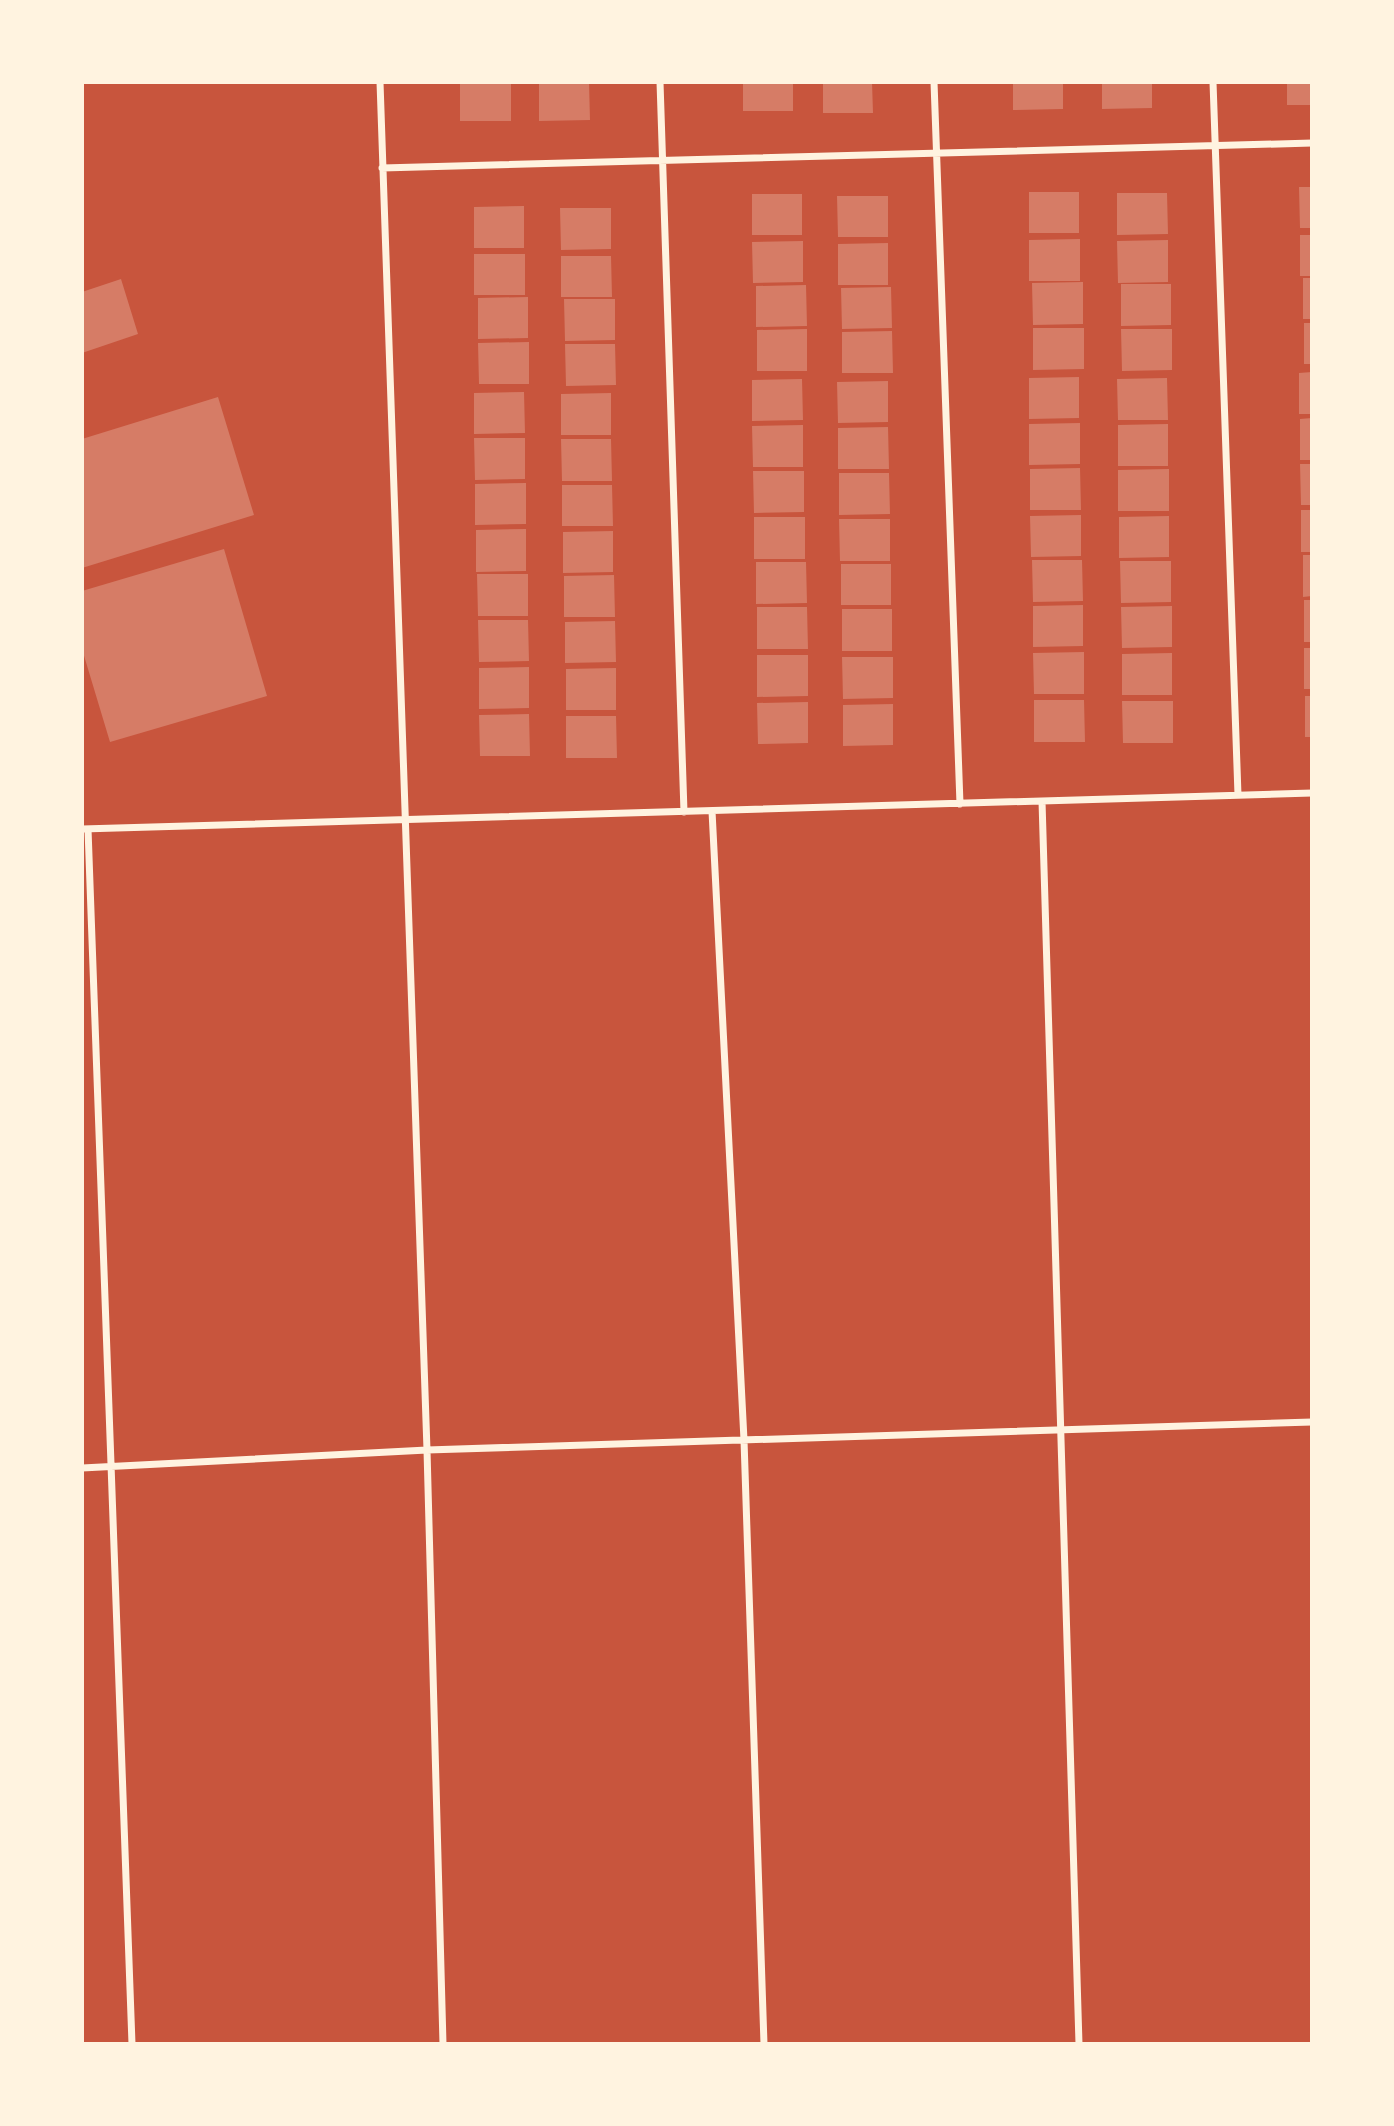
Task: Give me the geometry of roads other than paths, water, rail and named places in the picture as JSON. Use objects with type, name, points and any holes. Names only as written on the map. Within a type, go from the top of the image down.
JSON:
[{"type":"street","points":[[380,82],[407,820],[443,2044]]},
{"type":"street","points":[[660,82],[684,812]]},
{"type":"street","points":[[934,82],[934,153],[960,804]]},
{"type":"street","points":[[1213,82],[1238,795]]},
{"type":"street","points":[[382,168],[1312,143]]},
{"type":"street","points":[[132,2044],[85,829],[1312,793]]},
{"type":"street","points":[[1042,801],[1079,2044]]},
{"type":"street","points":[[712,811],[744,1440],[764,2044]]},
{"type":"street","points":[[82,1468],[427,1450],[1312,1422]]}]
